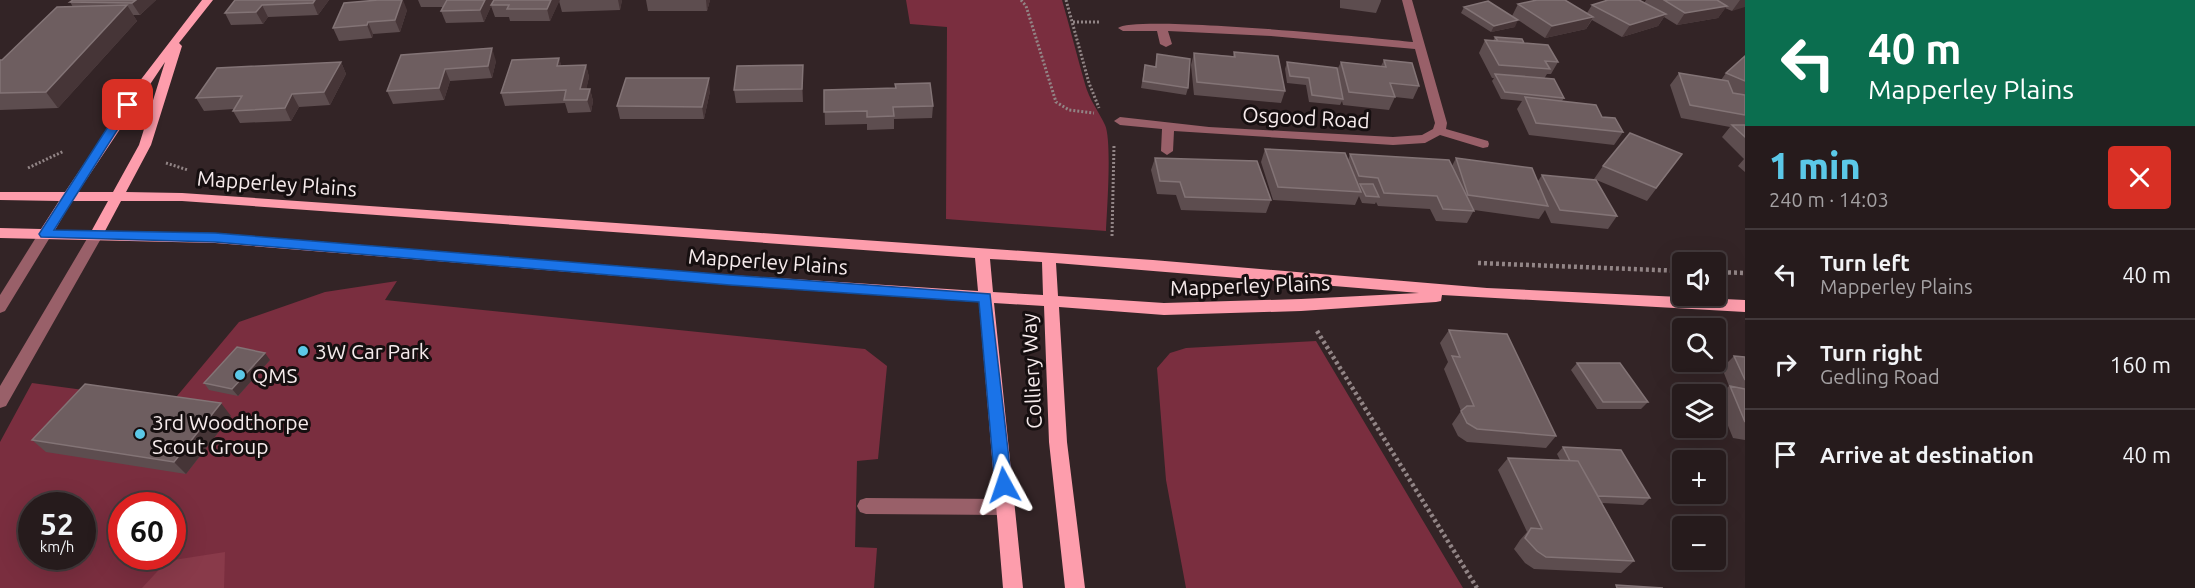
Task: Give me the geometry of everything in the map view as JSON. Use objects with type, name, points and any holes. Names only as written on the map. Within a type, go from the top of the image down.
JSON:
[{"type":"main road","points":[[45,234],[115,123],[179,34],[208,0]]},
{"type":"main road","points":[[96,235],[145,145],[179,34]]},
{"type":"main road","name":"Mapperley Plains","points":[[0,195],[193,198],[1048,258],[1487,293],[1745,306]]},
{"type":"main road","name":"Mapperley Plains","points":[[0,233],[215,238],[718,279],[1164,309],[1301,305],[1487,293]]},
{"type":"main road","name":"Colliery Way","points":[[982,254],[1013,588]]},
{"type":"main road","name":"Colliery Way","points":[[1048,258],[1058,442],[1075,588]]},
{"type":"street","points":[[1407,0],[1441,123],[1439,131],[1483,144]]},
{"type":"street","points":[[1123,28],[1161,27],[1294,32],[1419,46]]},
{"type":"street","points":[[1161,27],[1166,44]]},
{"type":"street","name":"Osgood Road","points":[[1120,121],[1168,127],[1412,142],[1425,139],[1439,131]]},
{"type":"street","points":[[1167,151],[1168,127]]},
{"type":"street","points":[[0,307],[45,234]]},
{"type":"street","points":[[0,401],[96,235]]},
{"type":"street","points":[[866,506],[1005,507]]},
{"type":"path","points":[[1021,0],[1026,6],[1056,102],[1069,110],[1102,114],[1089,83],[1066,0]]},
{"type":"path","points":[[1113,244],[1114,143]]},
{"type":"path","points":[[21,169],[32,167],[67,150]]},
{"type":"path","points":[[1726,272],[1745,273]]},
{"type":"path","points":[[1301,305],[1477,588]]},
{"type":"shaded area","points":[[906,0],[1062,0],[1087,90],[1107,133],[1106,231],[946,219],[947,27],[910,24]]},
{"type":"shaded area","points":[[397,281],[385,300],[865,349],[887,366],[878,459],[857,461],[855,547],[877,548],[874,588],[0,588],[0,442],[32,383],[172,402],[239,322],[325,292]]},
{"type":"shaded area","points":[[1316,341],[1463,588],[1186,588],[1166,480],[1157,368],[1170,353],[1186,348]]},
{"type":"shaded area","points":[[225,552],[224,588],[142,588],[159,570],[186,570],[186,558]]},
{"type":"building","points":[[73,0],[136,0],[132,3],[70,2]]},
{"type":"building","points":[[235,0],[315,0],[313,3],[262,5],[256,12],[225,13]]},
{"type":"building","points":[[402,0],[395,20],[333,28],[344,3]]},
{"type":"building","points":[[447,0],[485,0],[480,10],[441,11]]},
{"type":"building","points":[[494,0],[551,0],[547,9],[507,9],[509,5],[491,5]]},
{"type":"building","points":[[1537,0],[1565,0],[1593,17],[1552,26],[1518,4]]},
{"type":"building","points":[[1608,0],[1639,0],[1666,14],[1630,25],[1592,5]]},
{"type":"building","points":[[1664,0],[1717,0],[1727,6],[1685,13]]},
{"type":"building","points":[[1488,1],[1518,20],[1494,26],[1464,7]]},
{"type":"building","points":[[127,5],[46,92],[0,93],[0,60],[57,7]]},
{"type":"building","points":[[1495,37],[1522,39],[1524,43],[1498,41]]},
{"type":"building","points":[[1485,40],[1548,45],[1558,62],[1545,61],[1550,69],[1499,65]]},
{"type":"building","points":[[492,48],[488,66],[445,69],[439,88],[387,91],[401,55]]},
{"type":"building","points":[[1234,52],[1278,56],[1285,91],[1197,82],[1194,53],[1235,57]]},
{"type":"building","points":[[1157,54],[1190,59],[1188,88],[1143,81],[1145,65],[1156,67]]},
{"type":"building","points":[[1745,56],[1745,81],[1726,73]]},
{"type":"building","points":[[559,58],[557,66],[586,65],[580,89],[590,89],[587,100],[564,100],[566,90],[501,93],[512,60]]},
{"type":"building","points":[[1384,60],[1412,63],[1419,86],[1390,83],[1395,97],[1349,92],[1341,62],[1386,67]]},
{"type":"building","points":[[341,62],[324,92],[292,94],[285,108],[233,111],[242,96],[196,98],[217,68]]},
{"type":"building","points":[[1287,62],[1337,68],[1343,99],[1312,95],[1309,78],[1290,76]]},
{"type":"building","points":[[803,65],[802,89],[734,90],[737,66]]},
{"type":"building","points":[[1679,73],[1728,81],[1733,93],[1745,95],[1745,115],[1690,105]]},
{"type":"building","points":[[1495,74],[1554,79],[1564,98],[1505,92]]},
{"type":"building","points":[[626,78],[709,78],[702,107],[617,106]]},
{"type":"building","points":[[930,83],[933,106],[893,107],[894,116],[867,117],[867,111],[824,112],[824,90],[896,88],[895,84]]},
{"type":"building","points":[[1525,97],[1596,105],[1602,117],[1615,118],[1623,132],[1536,123]]},
{"type":"building","points":[[1732,125],[1745,125],[1745,137]]},
{"type":"building","points":[[1630,133],[1682,154],[1656,188],[1603,166]]},
{"type":"building","points":[[1265,149],[1345,153],[1361,192],[1278,187]]},
{"type":"building","points":[[1350,154],[1449,160],[1474,211],[1443,209],[1437,196],[1384,193],[1378,178],[1359,176]]},
{"type":"building","points":[[1155,158],[1257,161],[1271,200],[1185,197],[1180,182],[1160,181]]},
{"type":"building","points":[[1456,158],[1532,168],[1548,206],[1468,195]]},
{"type":"building","points":[[1542,175],[1596,180],[1617,216],[1560,210]]},
{"type":"building","points":[[1360,184],[1373,184],[1379,197],[1366,196]]},
{"type":"building","points":[[1449,330],[1507,334],[1556,436],[1477,429],[1467,423],[1461,411],[1467,406],[1474,406],[1452,356],[1460,357]]},
{"type":"building","points":[[237,347],[265,353],[232,389],[204,383]]},
{"type":"building","points":[[1734,356],[1745,357],[1745,380]]},
{"type":"building","points":[[1577,363],[1620,363],[1648,402],[1603,402]]},
{"type":"building","name":"3rd Woodthorpe Scout Group","points":[[85,384],[221,403],[174,462],[32,440]]},
{"type":"building","points":[[1730,386],[1745,389],[1745,422]]},
{"type":"building","points":[[1563,447],[1621,450],[1650,498],[1598,496],[1578,461],[1570,461]]},
{"type":"building","points":[[1508,458],[1578,461],[1634,561],[1546,557],[1537,551],[1525,538],[1531,528],[1542,529]]},
{"type":"building","points":[[1616,585],[1663,588],[1617,588]]},
{"type":"place","name":"3W Car Park","points":[[303,351]]},
{"type":"place","name":"QMS","points":[[240,375]]},
{"type":"place","name":"3rd Woodthorpe Scout Group","points":[[140,434]]},
{"type":"route","points":[[128,105],[45,234],[215,238],[730,280],[985,297],[1004,485]]}]
